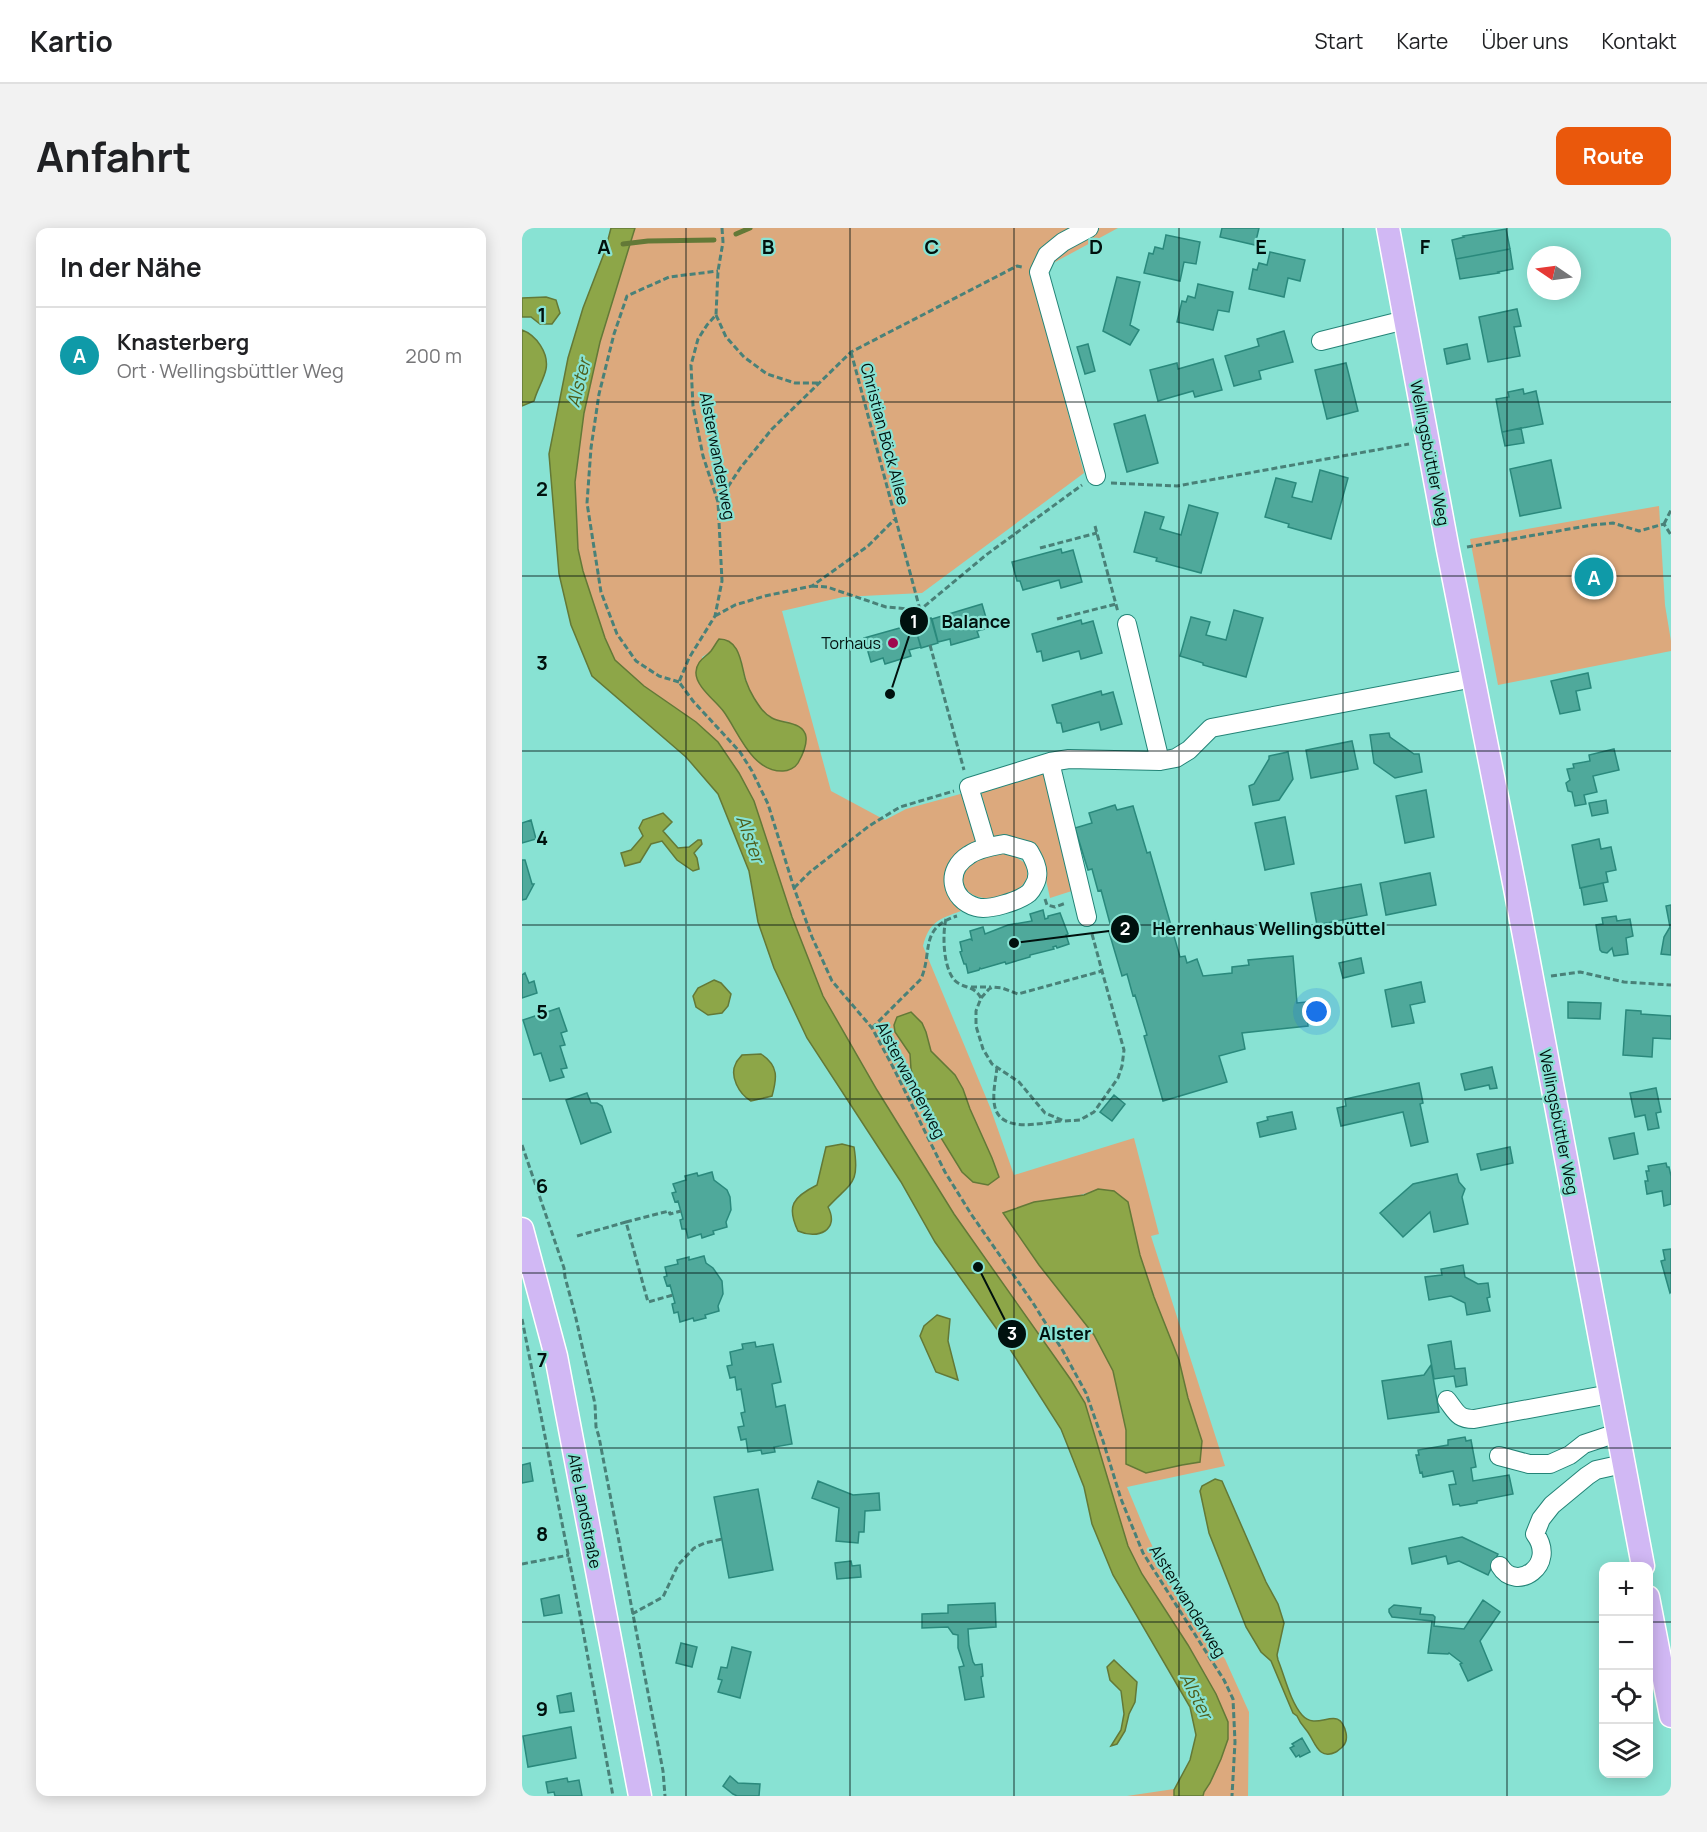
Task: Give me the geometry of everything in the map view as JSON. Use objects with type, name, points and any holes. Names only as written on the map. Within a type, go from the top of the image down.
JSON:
[{"type":"main road","name":"Wellingsbüttler Weg","points":[[1388,228],[1642,1562]]},
{"type":"main road","name":"Alte Landstraße","points":[[522,1229],[556,1356],[640,1796]]},
{"type":"main road","points":[[1652,1616],[1671,1716]]},
{"type":"street","points":[[1089,228],[1063,242],[1047,255],[1040,272],[1095,476]]},
{"type":"street","points":[[1321,341],[1405,321]]},
{"type":"street","points":[[1127,624],[1160,760]]},
{"type":"street","points":[[987,848],[969,787],[1050,762],[1069,759],[1160,760],[1176,758],[1190,750],[1211,728],[1474,678]]},
{"type":"street","points":[[1050,762],[1087,917]]},
{"type":"street","points":[[1004,844],[1029,850],[1035,862],[1038,878],[1034,884],[1030,892],[1005,905],[979,908],[964,902],[955,890],[954,874],[960,862],[970,854],[1004,844]]},
{"type":"street","points":[[1448,1400],[1464,1419],[1474,1419],[1610,1394]]},
{"type":"street","points":[[1499,1456],[1529,1464],[1550,1464],[1570,1455],[1584,1444],[1617,1432]]},
{"type":"street","points":[[1500,1566],[1508,1575],[1515,1577],[1521,1577],[1535,1569],[1543,1554],[1542,1544],[1535,1534],[1552,1505],[1591,1472],[1623,1464]]},
{"type":"path","points":[[722,228],[723,242],[718,271],[716,315],[726,337],[744,357],[767,374],[795,383],[819,383]]},
{"type":"path","name":"Christian Böck Allee","points":[[923,621],[851,352],[1017,266],[1040,272]]},
{"type":"path","points":[[679,682],[659,676],[636,661],[617,634],[601,592],[587,503],[591,448],[599,394],[627,296],[669,277],[718,271]]},
{"type":"path","name":"Alsterwanderweg","points":[[716,315],[698,339],[691,365],[693,406],[703,456],[717,502],[722,581],[715,616],[689,658],[679,682],[693,701],[740,752],[752,771],[768,804],[794,888],[812,937],[832,981],[872,1028],[945,1172],[971,1215],[1033,1303],[1086,1393],[1121,1499],[1143,1553],[1224,1680],[1233,1699],[1235,1742],[1232,1796]]},
{"type":"path","points":[[717,502],[741,467],[772,429],[851,352]]},
{"type":"path","points":[[715,616],[735,605],[812,586],[827,587],[886,607],[920,610],[986,555],[1095,476],[1113,484],[1177,486],[1427,441]]},
{"type":"path","points":[[1448,550],[1592,525],[1613,523],[1639,531],[1664,524],[1671,510]]},
{"type":"path","points":[[812,586],[868,546],[896,518]]},
{"type":"path","points":[[1664,524],[1671,535]]},
{"type":"path","points":[[1095,526],[1120,621],[1127,624]]},
{"type":"path","points":[[1040,548],[1096,533]]},
{"type":"path","points":[[1057,619],[1116,604]]},
{"type":"path","points":[[794,888],[810,872],[861,833],[900,807],[969,787],[930,645]]},
{"type":"path","points":[[1034,884],[1043,890],[1047,905],[1055,907],[1082,898]]},
{"type":"path","points":[[872,1028],[921,980],[934,930],[946,919],[979,908]]},
{"type":"path","points":[[946,919],[943,943],[950,972],[958,983],[971,987],[1002,988],[1018,994],[1102,971]]},
{"type":"path","points":[[997,1067],[993,1101],[1003,1121],[1014,1125],[1080,1120],[1094,1112],[1119,1078],[1124,1050],[1093,937]]},
{"type":"path","points":[[1532,978],[1580,972],[1624,982],[1671,985]]},
{"type":"path","points":[[971,987],[981,998]]},
{"type":"path","points":[[993,987],[981,998],[976,1011],[976,1026],[983,1049],[992,1064],[1019,1082],[1046,1113],[1064,1121]]},
{"type":"path","points":[[522,1145],[564,1268],[595,1404],[596,1427],[663,1771],[665,1796]]},
{"type":"path","points":[[577,1236],[669,1211],[670,1214],[681,1211]]},
{"type":"path","points":[[626,1222],[648,1302],[673,1295]]},
{"type":"path","points":[[522,1319],[613,1796]]},
{"type":"path","points":[[632,1614],[663,1597],[678,1565],[694,1548],[722,1539]]},
{"type":"path","points":[[522,1564],[569,1556]]},
{"type":"shaded area","points":[[611,228],[1118,228],[1046,267],[1034,284],[1084,473],[922,593],[843,597],[782,611],[831,791],[885,820],[906,809],[964,793],[978,844],[954,862],[961,911],[936,922],[928,932],[923,946],[990,1107],[1014,1175],[1134,1138],[1159,1234],[1151,1236],[1225,1466],[1127,1487],[1179,1601],[1225,1659],[1249,1712],[1248,1796],[1127,1796],[1174,1789],[1190,1760],[1196,1735],[1190,1707],[1113,1575],[1092,1524],[1084,1487],[1061,1429],[1001,1335],[935,1242],[901,1182],[807,1038],[774,968],[758,922],[749,871],[718,794],[686,757],[592,676],[571,625],[559,574],[549,454],[568,358],[583,308],[605,251]],"holes":[[[710,652],[741,659],[748,685],[761,710],[775,720],[789,722],[746,747],[726,714],[703,689],[702,657]],[[911,1012],[922,1023],[931,1051],[963,1089],[998,1177],[962,1172],[921,1101],[911,1069],[910,1054],[894,1025]],[[1098,1189],[1128,1202],[1140,1255],[1179,1360],[1200,1462],[1182,1465],[1127,1446],[1126,1430],[1113,1371],[1094,1335],[1039,1265],[1004,1213]]]},
{"type":"shaded area","points":[[1659,506],[1665,605],[1671,651],[1498,685],[1470,539]]},
{"type":"shaded area","points":[[1042,770],[1078,889],[1050,898],[1044,871],[994,840],[980,789]]},
{"type":"shaded area","points":[[1003,853],[1014,856],[1025,863],[1027,877],[1023,884],[1017,890],[997,898],[976,896],[968,891],[962,882],[968,868],[976,860]]},
{"type":"water","points":[[611,228],[635,228],[600,342],[584,413],[575,482],[578,549],[605,638],[615,660],[644,686],[696,722],[718,742],[739,773],[754,801],[792,917],[823,996],[877,1090],[954,1214],[1085,1403],[1128,1546],[1142,1574],[1188,1645],[1216,1694],[1228,1722],[1228,1739],[1203,1796],[1174,1796],[1174,1790],[1190,1760],[1196,1735],[1190,1707],[1113,1575],[1092,1524],[1084,1487],[1061,1429],[1001,1335],[935,1242],[901,1182],[807,1038],[774,968],[758,922],[749,871],[718,794],[686,757],[592,676],[571,625],[559,574],[549,454],[568,358]]},
{"type":"water","points":[[546,297],[556,300],[560,313],[552,324],[540,324],[531,317],[522,317],[522,298]]},
{"type":"water","points":[[522,330],[537,340],[546,363],[545,373],[534,401],[522,406]]},
{"type":"water","points":[[719,639],[732,643],[736,648],[749,688],[764,712],[776,720],[801,728],[804,732],[806,740],[804,751],[798,763],[791,769],[772,770],[755,758],[724,712],[699,683],[696,672],[698,665]]},
{"type":"water","points":[[663,813],[672,822],[663,831],[678,848],[689,847],[701,840],[702,844],[694,853],[699,869],[693,871],[677,860],[662,841],[651,844],[640,862],[625,866],[621,853],[631,850],[643,836],[639,828],[643,820]]},
{"type":"water","points":[[714,980],[721,983],[731,994],[728,1006],[722,1013],[708,1015],[696,1007],[693,996],[698,988]]},
{"type":"water","points":[[911,1012],[922,1023],[931,1051],[955,1075],[963,1089],[999,1177],[988,1185],[973,1182],[962,1172],[921,1101],[911,1069],[910,1054],[895,1032],[894,1025],[897,1017]]},
{"type":"water","points":[[761,1054],[774,1068],[774,1090],[772,1096],[751,1101],[736,1084],[734,1068],[742,1055]]},
{"type":"water","points":[[842,1144],[854,1147],[856,1169],[852,1182],[828,1207],[831,1222],[825,1231],[813,1234],[798,1231],[792,1209],[794,1203],[802,1194],[817,1185],[826,1147]]},
{"type":"water","points":[[1098,1189],[1114,1191],[1128,1202],[1140,1255],[1179,1360],[1202,1441],[1200,1462],[1146,1473],[1126,1464],[1126,1430],[1113,1371],[1094,1335],[1039,1265],[1003,1213],[1034,1202],[1084,1195]]},
{"type":"water","points":[[937,1315],[950,1319],[948,1341],[958,1380],[936,1372],[920,1336],[924,1326]]},
{"type":"water","points":[[1215,1479],[1222,1481],[1266,1582],[1278,1604],[1284,1623],[1277,1655],[1291,1696],[1302,1715],[1308,1720],[1333,1718],[1343,1724],[1346,1740],[1336,1752],[1325,1754],[1318,1749],[1293,1713],[1271,1661],[1261,1652],[1246,1627],[1209,1533],[1200,1491],[1202,1486]]},
{"type":"water","points":[[1114,1660],[1137,1682],[1135,1702],[1125,1731],[1117,1744],[1111,1746],[1121,1730],[1124,1714],[1121,1691],[1110,1680],[1107,1667]]},
{"type":"building","points":[[1222,228],[1259,228],[1255,245],[1220,237]]},
{"type":"building","points":[[1506,229],[1510,249],[1456,259],[1452,240]]},
{"type":"building","points":[[1166,235],[1200,242],[1196,264],[1184,262],[1180,281],[1144,273],[1149,253],[1153,254],[1155,247],[1163,249]]},
{"type":"building","points":[[1510,249],[1513,269],[1460,279],[1456,259]]},
{"type":"building","points":[[1270,252],[1305,260],[1300,281],[1288,278],[1284,297],[1249,289],[1253,269],[1257,270],[1259,263],[1267,265]]},
{"type":"building","points":[[1117,277],[1140,282],[1130,325],[1139,330],[1130,345],[1103,331]]},
{"type":"building","points":[[1198,284],[1233,292],[1229,312],[1218,310],[1213,330],[1177,322],[1182,301],[1186,302],[1188,296],[1195,298]]},
{"type":"building","points":[[1517,309],[1521,326],[1514,327],[1520,356],[1488,362],[1479,317]]},
{"type":"building","points":[[1284,331],[1293,362],[1259,371],[1261,379],[1234,386],[1225,356],[1259,346],[1257,339]]},
{"type":"building","points":[[1088,344],[1095,371],[1085,374],[1077,347]]},
{"type":"building","points":[[1467,344],[1470,359],[1447,364],[1444,349]]},
{"type":"building","points":[[1213,359],[1222,390],[1195,397],[1193,391],[1158,401],[1150,370],[1177,363],[1178,369]]},
{"type":"building","points":[[1346,363],[1358,411],[1327,419],[1315,370]]},
{"type":"building","points":[[1523,389],[1524,394],[1536,391],[1543,424],[1502,432],[1496,399],[1509,397],[1508,392]]},
{"type":"building","points":[[1145,415],[1158,463],[1127,472],[1114,424]]},
{"type":"building","points":[[1521,428],[1524,443],[1505,446],[1502,432]]},
{"type":"building","points":[[1551,460],[1561,508],[1520,516],[1510,469]]},
{"type":"building","points":[[1320,470],[1348,478],[1331,539],[1288,527],[1289,524],[1265,517],[1276,478],[1296,483],[1292,497],[1312,502]]},
{"type":"building","points":[[1189,505],[1218,513],[1201,573],[1156,561],[1157,558],[1134,552],[1145,512],[1164,517],[1160,529],[1181,535]]},
{"type":"building","points":[[1061,549],[1062,553],[1073,550],[1082,582],[1061,588],[1059,580],[1023,590],[1020,581],[1017,581],[1012,562]]},
{"type":"building","points":[[982,604],[989,628],[977,631],[979,637],[951,645],[950,639],[938,642],[932,619]]},
{"type":"building","points":[[1234,610],[1263,618],[1246,677],[1180,656],[1191,617],[1210,622],[1206,635],[1226,640]]},
{"type":"building","points":[[931,618],[938,643],[921,648],[914,623]]},
{"type":"building","points":[[1081,620],[1082,624],[1093,621],[1102,653],[1081,659],[1079,651],[1043,661],[1041,651],[1037,652],[1032,634]]},
{"type":"building","name":"Torhaus","points":[[914,624],[921,647],[909,650],[911,656],[885,664],[883,658],[871,662],[864,638]]},
{"type":"building","points":[[1588,673],[1591,688],[1576,691],[1580,710],[1560,714],[1551,681]]},
{"type":"building","points":[[1101,691],[1102,695],[1113,692],[1122,724],[1101,730],[1099,722],[1063,732],[1061,723],[1057,723],[1052,705]]},
{"type":"building","points":[[1389,733],[1390,737],[1414,754],[1419,754],[1422,772],[1395,778],[1374,763],[1370,735]]},
{"type":"building","points":[[1352,741],[1358,769],[1311,778],[1306,750]]},
{"type":"building","points":[[1614,749],[1619,770],[1593,776],[1597,792],[1584,795],[1586,804],[1575,806],[1572,792],[1568,791],[1566,783],[1570,780],[1567,769],[1574,768],[1573,764],[1590,761],[1589,755]]},
{"type":"building","points":[[1288,752],[1293,779],[1279,800],[1253,805],[1249,786],[1254,784],[1269,756]]},
{"type":"building","points":[[1426,790],[1434,837],[1405,843],[1396,796]]},
{"type":"building","points":[[1606,800],[1608,813],[1592,816],[1589,803]]},
{"type":"building","points":[[1115,805],[1117,810],[1133,806],[1147,853],[1150,852],[1180,957],[1185,956],[1187,963],[1197,959],[1203,976],[1232,973],[1232,967],[1249,965],[1248,960],[1293,956],[1297,1003],[1306,1002],[1308,1026],[1242,1033],[1245,1049],[1219,1056],[1227,1082],[1163,1101],[1135,995],[1133,996],[1127,974],[1122,976],[1109,932],[1112,931],[1101,890],[1098,891],[1092,869],[1088,870],[1075,828],[1092,823],[1089,813]]},
{"type":"building","points":[[1285,817],[1294,864],[1265,870],[1255,823]]},
{"type":"building","points":[[531,820],[536,839],[522,843],[522,823]]},
{"type":"building","points":[[1599,839],[1601,849],[1611,847],[1616,870],[1606,872],[1608,882],[1580,888],[1572,845]]},
{"type":"building","points":[[522,860],[525,860],[532,884],[534,884],[526,899],[522,900]]},
{"type":"building","points":[[1430,873],[1436,905],[1386,915],[1380,883]]},
{"type":"building","points":[[1603,883],[1607,901],[1584,905],[1581,888]]},
{"type":"building","points":[[1361,884],[1367,915],[1317,925],[1311,893]]},
{"type":"building","points":[[1671,905],[1671,955],[1661,954],[1664,937],[1670,927],[1666,906]]},
{"type":"building","points":[[1043,910],[1045,919],[1060,913],[1068,934],[1066,935],[1069,944],[1057,948],[1056,946],[1053,947],[1054,949],[1006,964],[1005,962],[968,973],[960,952],[962,951],[960,942],[972,940],[970,931],[983,927],[985,934],[1008,925],[1032,921],[1030,914]]},
{"type":"building","points":[[1616,916],[1617,921],[1630,919],[1633,936],[1626,938],[1628,954],[1614,956],[1612,948],[1607,953],[1600,950],[1596,925],[1603,924],[1602,918]]},
{"type":"building","points":[[1361,958],[1364,973],[1343,978],[1339,963]]},
{"type":"building","points":[[525,973],[529,983],[534,981],[537,993],[522,998],[522,975]]},
{"type":"building","points":[[1421,982],[1425,1002],[1410,1005],[1414,1023],[1392,1027],[1385,990]]},
{"type":"building","points":[[1568,1002],[1601,1003],[1600,1019],[1568,1018]]},
{"type":"building","points":[[559,1008],[567,1031],[561,1033],[565,1045],[560,1046],[567,1068],[561,1069],[564,1077],[550,1081],[541,1053],[534,1055],[523,1020]]},
{"type":"building","points":[[1626,1010],[1641,1011],[1641,1014],[1671,1016],[1671,1039],[1653,1038],[1652,1057],[1623,1055]]},
{"type":"building","points":[[1492,1067],[1497,1088],[1490,1089],[1489,1085],[1465,1090],[1461,1074]]},
{"type":"building","points":[[1419,1083],[1423,1103],[1420,1104],[1428,1142],[1411,1146],[1403,1112],[1341,1126],[1337,1108],[1346,1106],[1345,1099]]},
{"type":"building","points":[[1656,1088],[1661,1112],[1656,1113],[1659,1128],[1648,1130],[1645,1115],[1635,1117],[1630,1093]]},
{"type":"building","points":[[587,1093],[591,1103],[602,1106],[611,1132],[581,1144],[566,1100]]},
{"type":"building","points":[[1114,1095],[1125,1104],[1112,1121],[1100,1112]]},
{"type":"building","points":[[1292,1112],[1296,1129],[1260,1137],[1257,1123],[1268,1120],[1267,1117]]},
{"type":"building","points":[[1634,1133],[1638,1154],[1614,1159],[1609,1138]]},
{"type":"building","points":[[1510,1147],[1513,1163],[1481,1170],[1477,1154]]},
{"type":"building","points":[[1666,1163],[1671,1176],[1671,1204],[1664,1206],[1662,1191],[1647,1194],[1645,1181],[1648,1181],[1646,1171],[1649,1171],[1648,1166]]},
{"type":"building","points":[[712,1172],[714,1180],[727,1190],[730,1197],[731,1210],[726,1222],[727,1227],[713,1231],[714,1234],[702,1238],[701,1234],[688,1238],[686,1229],[682,1229],[680,1220],[683,1219],[678,1201],[675,1202],[672,1193],[676,1192],[673,1184],[686,1180],[685,1176],[697,1173],[698,1176]]},
{"type":"building","points":[[1457,1174],[1459,1182],[1465,1189],[1462,1197],[1468,1224],[1434,1232],[1430,1212],[1403,1237],[1380,1213],[1413,1184]]},
{"type":"building","points":[[1671,1249],[1670,1293],[1661,1261],[1665,1260],[1663,1250]]},
{"type":"building","points":[[704,1256],[706,1263],[713,1268],[722,1281],[723,1294],[718,1306],[719,1311],[705,1315],[706,1318],[694,1321],[693,1318],[680,1322],[678,1312],[674,1313],[672,1304],[675,1303],[670,1285],[667,1286],[664,1277],[667,1276],[665,1267],[678,1264],[677,1260]]},
{"type":"building","points":[[1463,1265],[1465,1277],[1478,1284],[1488,1283],[1490,1297],[1487,1298],[1490,1311],[1467,1315],[1465,1303],[1451,1296],[1429,1300],[1425,1277],[1442,1275],[1441,1269]]},
{"type":"building","points":[[1451,1341],[1455,1369],[1465,1368],[1467,1385],[1456,1387],[1454,1376],[1434,1379],[1428,1345]]},
{"type":"building","points":[[755,1342],[756,1347],[773,1344],[781,1382],[772,1384],[776,1407],[785,1405],[792,1444],[774,1447],[775,1452],[762,1454],[761,1450],[748,1452],[746,1439],[741,1440],[738,1427],[744,1426],[741,1413],[745,1412],[741,1389],[737,1390],[735,1377],[730,1378],[727,1366],[732,1365],[730,1352],[743,1349],[742,1344]]},
{"type":"building","points":[[1431,1365],[1439,1412],[1388,1419],[1382,1381],[1424,1375]]},
{"type":"building","points":[[1465,1437],[1466,1441],[1471,1440],[1476,1467],[1471,1468],[1473,1481],[1509,1475],[1513,1494],[1477,1501],[1477,1503],[1453,1505],[1449,1485],[1456,1484],[1453,1471],[1423,1477],[1416,1455],[1419,1455],[1418,1450],[1448,1445],[1448,1440]]},
{"type":"building","points":[[530,1463],[533,1481],[522,1483],[522,1465]]},
{"type":"building","points":[[818,1481],[853,1495],[879,1493],[880,1510],[865,1511],[864,1532],[859,1532],[858,1543],[836,1541],[839,1508],[812,1498]]},
{"type":"building","points":[[758,1489],[773,1570],[729,1578],[714,1497]]},
{"type":"building","points":[[1462,1537],[1498,1554],[1488,1575],[1459,1561],[1448,1564],[1446,1556],[1412,1564],[1409,1548]]},
{"type":"building","points":[[851,1561],[852,1566],[860,1565],[861,1577],[837,1579],[835,1563]]},
{"type":"building","points":[[559,1595],[562,1613],[544,1616],[541,1599]]},
{"type":"building","points":[[1483,1600],[1500,1612],[1480,1641],[1492,1670],[1468,1681],[1460,1664],[1462,1663],[1449,1653],[1428,1653],[1432,1621],[1392,1617],[1389,1612],[1394,1605],[1421,1608],[1420,1614],[1435,1617],[1434,1626],[1464,1629]]},
{"type":"building","points":[[995,1603],[996,1627],[968,1629],[973,1662],[975,1665],[982,1664],[984,1697],[965,1700],[959,1667],[964,1666],[958,1648],[958,1635],[953,1634],[948,1627],[922,1628],[922,1614],[948,1613],[948,1605]]},
{"type":"building","points":[[681,1643],[697,1647],[692,1667],[676,1663]]},
{"type":"building","points":[[732,1647],[751,1652],[740,1698],[718,1692],[722,1680],[718,1679],[721,1667],[727,1668]]},
{"type":"building","points":[[571,1693],[574,1711],[560,1713],[557,1696]]},
{"type":"building","points":[[571,1727],[576,1758],[528,1767],[523,1736]]},
{"type":"building","points":[[1302,1738],[1310,1752],[1296,1757],[1290,1748]]},
{"type":"building","points":[[730,1776],[738,1783],[760,1784],[759,1796],[733,1794],[723,1786]]},
{"type":"building","points":[[567,1778],[568,1782],[579,1780],[582,1796],[555,1796],[554,1792],[548,1793],[546,1782]]},
{"type":"waterway","points":[[736,234],[750,228]]},
{"type":"waterway","points":[[623,244],[648,241],[714,240]]},
{"type":"place","name":"Knasterberg","points":[[1594,577]]},
{"type":"place","name":"Torhaus","points":[[893,643]]},
{"type":"place","name":"Balance","points":[[890,694]]},
{"type":"place","name":"Herrenhaus Wellingsbüttel","points":[[1014,943]]},
{"type":"place","name":"Alster","points":[[978,1267]]}]
